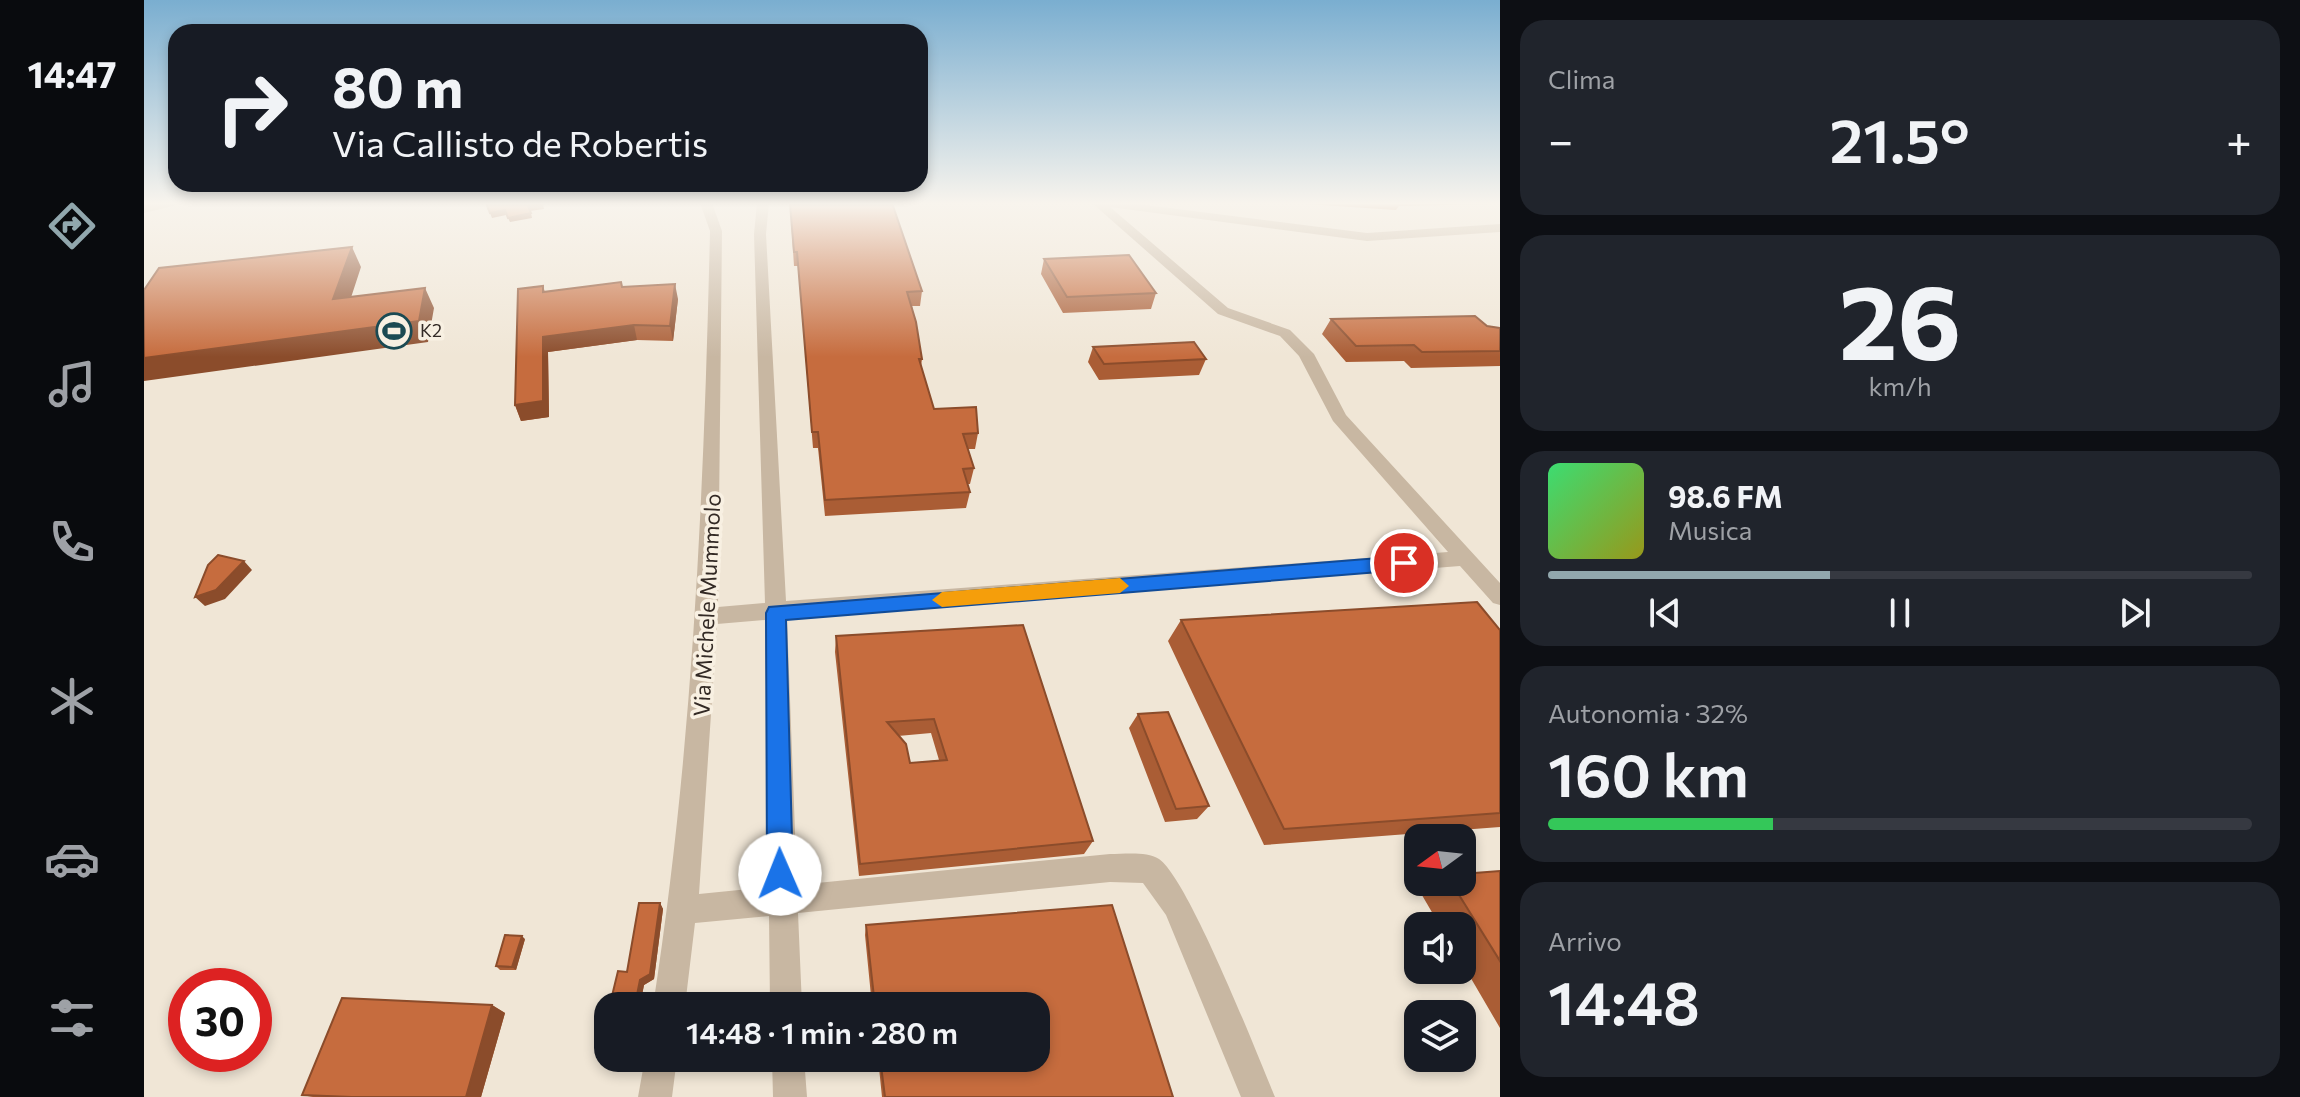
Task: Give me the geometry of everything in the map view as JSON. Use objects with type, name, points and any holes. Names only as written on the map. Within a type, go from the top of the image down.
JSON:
[{"type":"street","name":"Via Michele Mummolo","points":[[671,992],[696,804],[708,616],[716,254]]},
{"type":"street","points":[[761,254],[776,613],[785,992]]},
{"type":"street","points":[[1158,254],[1223,311],[1285,333],[1306,354],[1339,417],[1500,597]]},
{"type":"street","points":[[708,616],[1466,558]]},
{"type":"street","points":[[684,910],[781,903],[1110,868],[1150,869],[1176,905],[1258,1097]]},
{"type":"street","points":[[655,1097],[659,1072]]},
{"type":"street","points":[[789,1072],[790,1097]]},
{"type":"building","points":[[286,254],[349,254],[333,299],[425,288],[419,321],[144,358],[144,290],[159,268]]},
{"type":"building","points":[[797,254],[909,254],[922,291],[907,292],[916,322],[922,359],[919,359],[934,409],[976,407],[978,433],[963,434],[974,468],[963,469],[970,492],[825,500],[818,432],[812,432]]},
{"type":"building","points":[[1129,255],[1156,293],[1067,297],[1044,259]]},
{"type":"building","points":[[621,282],[622,287],[675,284],[670,326],[634,325],[543,337],[543,401],[515,405],[518,289],[543,286],[543,292]]},
{"type":"building","points":[[1475,316],[1487,326],[1500,328],[1500,351],[1422,352],[1414,345],[1356,346],[1331,319]]},
{"type":"building","points":[[1194,342],[1206,359],[1104,364],[1093,347]]},
{"type":"building","points":[[218,555],[244,561],[216,590],[195,597],[208,565]]},
{"type":"building","points":[[1477,602],[1500,630],[1500,813],[1284,829],[1181,620]]},
{"type":"building","points":[[1023,625],[1093,841],[860,864],[836,636]],"holes":[[[934,719],[947,760],[910,763],[906,744],[887,722]]]},
{"type":"building","points":[[1168,712],[1209,806],[1176,809],[1138,714]]},
{"type":"building","points":[[1500,871],[1500,961],[1476,922],[1476,912],[1470,912],[1460,896],[1476,896],[1476,873]]},
{"type":"building","points":[[639,903],[660,903],[650,974],[640,980],[638,992],[613,992],[618,971],[627,972]]},
{"type":"building","points":[[1112,905],[1173,1097],[885,1097],[882,1072],[1050,1072],[1050,992],[873,992],[866,925]]},
{"type":"building","points":[[505,935],[522,936],[512,967],[496,966]]},
{"type":"building","points":[[342,998],[492,1005],[466,1097],[302,1095]]},
{"type":"slow traffic","points":[[942,600],[1120,586]]},
{"type":"place","name":"K2","points":[[394,331]]},
{"type":"route","points":[[780,874],[776,613],[1404,563]]}]
